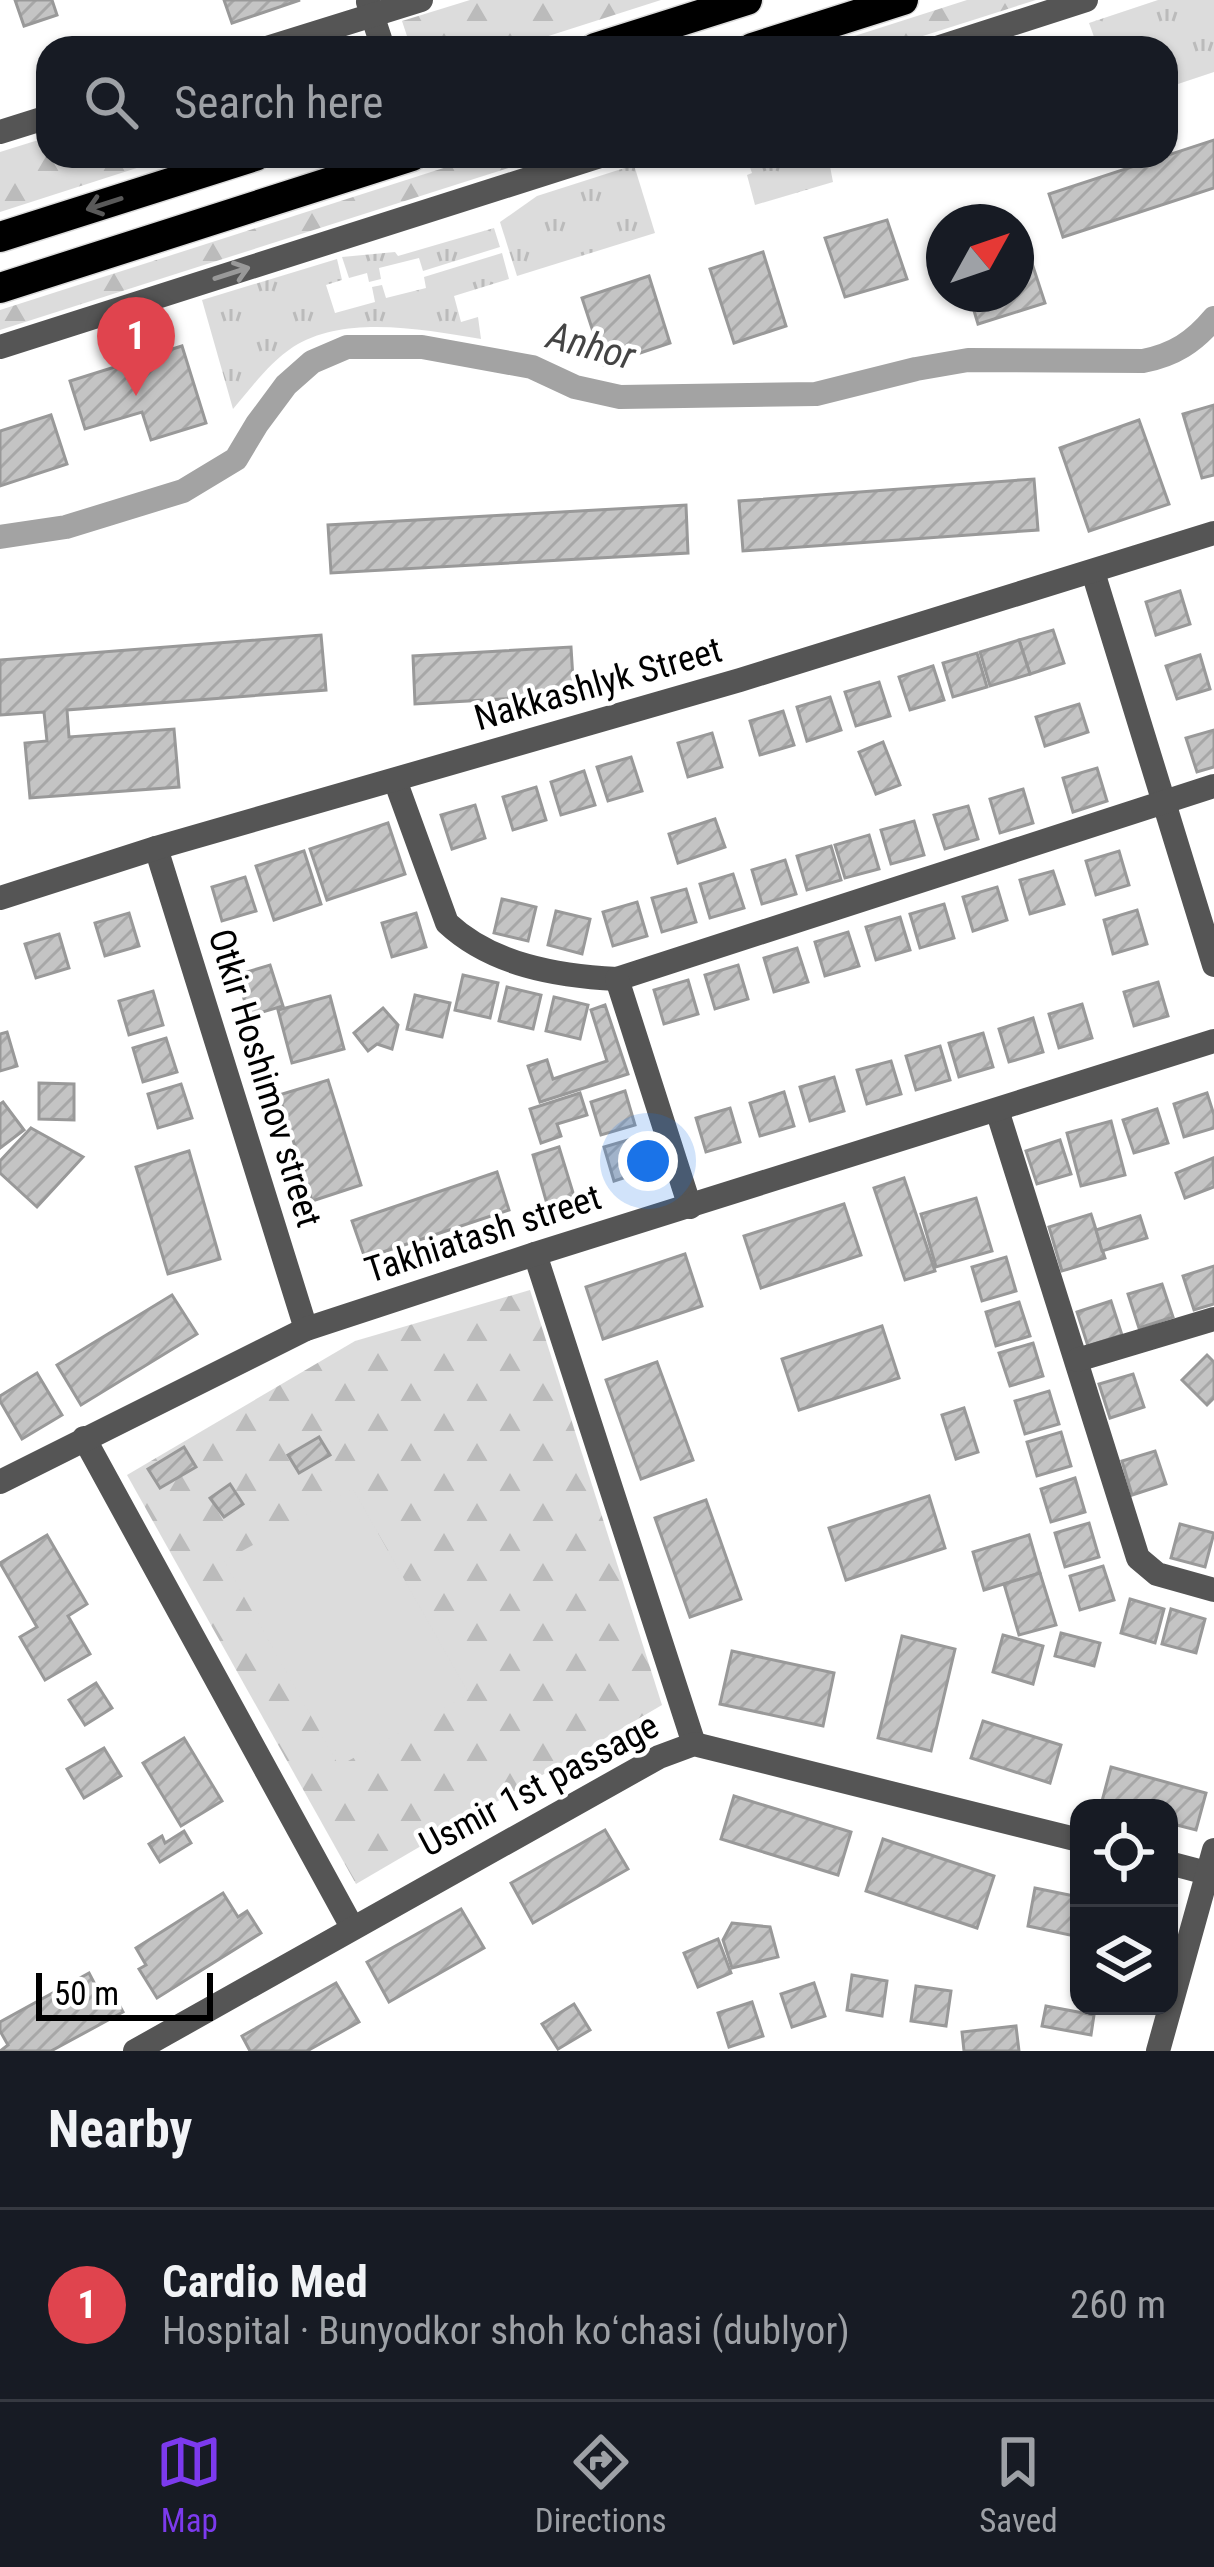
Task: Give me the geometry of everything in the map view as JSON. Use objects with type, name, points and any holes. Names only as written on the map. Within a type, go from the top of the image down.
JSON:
[{"type":"main road","points":[[633,36],[747,0]]},
{"type":"main road","points":[[790,36],[903,0]]},
{"type":"main road","points":[[0,237],[217,168]]},
{"type":"main road","points":[[0,288],[375,168]]},
{"type":"street","points":[[298,36],[370,8],[421,0]]},
{"type":"street","points":[[974,36],[1086,0]]},
{"type":"street","points":[[0,132],[36,121]]},
{"type":"street","points":[[0,347],[562,168]]},
{"type":"street","name":"Nakkashlyk Street","points":[[0,898],[156,848],[718,686],[1214,533]]},
{"type":"street","points":[[1093,572],[1214,965]]},
{"type":"street","points":[[395,780],[447,923],[462,937],[548,973],[617,979],[1214,786]]},
{"type":"street","name":"Otkir Hoshimov street","points":[[156,848],[306,1329]]},
{"type":"street","points":[[617,979],[690,1207]]},
{"type":"street","name":"Takhiatash street","points":[[0,1482],[306,1329],[1214,1041]]},
{"type":"street","points":[[998,1110],[1138,1558],[1157,1574],[1214,1590]]},
{"type":"street","points":[[535,1254],[694,1744]]},
{"type":"street","points":[[1077,1360],[1214,1319]]},
{"type":"street","points":[[84,1438],[352,1927]]},
{"type":"street","name":"Usmir 1st passage","points":[[135,2051],[659,1756],[694,1744],[1070,1838]]},
{"type":"street","points":[[1158,2051],[1212,1866],[1178,1864]]},
{"type":"green space","points":[[470,0],[661,0],[548,36],[407,36],[402,21]]},
{"type":"green space","points":[[967,0],[1036,0],[923,36],[854,36]]},
{"type":"green space","points":[[1158,0],[1214,0],[1214,72],[1178,84],[1178,36],[1094,36],[1089,23]]},
{"type":"green space","points":[[36,141],[36,168],[137,168],[0,212],[0,152]]},
{"type":"green space","points":[[444,168],[508,168],[0,330],[0,310]]},
{"type":"green space","points":[[635,168],[655,233],[517,276],[500,222],[537,196]]},
{"type":"green space","points":[[750,168],[830,168],[833,182],[755,205],[747,175],[752,173]]},
{"type":"green space","points":[[494,228],[500,247],[423,271],[419,258],[379,268],[381,279],[369,282],[367,273],[349,278],[342,257],[395,252],[398,256]]},
{"type":"green space","points":[[502,253],[509,279],[454,296],[461,322],[478,317],[481,339],[386,327],[314,337],[276,360],[233,409],[202,300],[337,259],[342,280],[326,285],[335,313],[375,302],[372,287],[382,285],[386,298],[426,288],[424,277]]},
{"type":"green space","points":[[530,1290],[662,1705],[356,1884],[127,1475],[355,1341]]},
{"type":"green space","points":[[353,1489],[469,1694],[339,1766],[224,1561]]},
{"type":"building","points":[[15,0],[52,0],[57,15],[24,26]]},
{"type":"building","points":[[224,0],[300,0],[232,23]]},
{"type":"building","points":[[1214,140],[1214,188],[1063,237],[1049,194],[1128,168],[1178,168],[1178,152]]},
{"type":"building","points":[[887,220],[907,279],[845,297],[825,238]]},
{"type":"building","points":[[763,252],[786,326],[734,343],[710,269]]},
{"type":"building","points":[[1034,269],[1045,303],[1034,306]]},
{"type":"building","points":[[649,276],[670,343],[604,365],[582,298]]},
{"type":"building","points":[[974,312],[1016,312],[978,324]]},
{"type":"building","points":[[182,346],[206,423],[151,440],[142,412],[85,429],[70,381]]},
{"type":"building","points":[[1214,405],[1214,475],[1202,478],[1183,414]]},
{"type":"building","points":[[51,415],[67,464],[0,486],[0,431]]},
{"type":"building","points":[[1139,420],[1169,504],[1089,531],[1060,448]]},
{"type":"building","points":[[1034,479],[1038,530],[743,551],[739,501]]},
{"type":"building","points":[[686,505],[688,553],[331,573],[328,525]]},
{"type":"building","points":[[1180,591],[1190,624],[1156,635],[1146,602]]},
{"type":"building","points":[[1053,630],[1064,663],[1030,674],[1019,640]]},
{"type":"building","points":[[321,635],[326,690],[67,710],[69,737],[174,729],[179,787],[30,798],[25,743],[47,741],[44,712],[0,715],[0,660]]},
{"type":"building","points":[[1019,640],[1030,674],[990,686],[980,652]]},
{"type":"building","points":[[571,647],[574,695],[415,704],[413,656]]},
{"type":"building","points":[[977,653],[987,687],[953,697],[943,663]]},
{"type":"building","points":[[1200,655],[1210,689],[1177,699],[1166,666]]},
{"type":"building","points":[[933,666],[944,700],[910,710],[899,677]]},
{"type":"building","points":[[879,682],[890,716],[856,726],[845,692]]},
{"type":"building","points":[[830,697],[841,730],[807,741],[797,707]]},
{"type":"building","points":[[1079,704],[1088,732],[1045,746],[1036,717]]},
{"type":"building","points":[[783,711],[794,745],[760,755],[750,721]]},
{"type":"building","points":[[1214,730],[1214,767],[1197,772],[1186,738]]},
{"type":"building","points":[[712,733],[722,767],[688,777],[678,743]]},
{"type":"building","points":[[883,742],[900,785],[876,794],[859,752]]},
{"type":"building","points":[[631,757],[642,791],[608,801],[597,767]]},
{"type":"building","points":[[1097,768],[1107,801],[1073,812],[1063,778]]},
{"type":"building","points":[[584,771],[595,805],[561,815],[551,782]]},
{"type":"building","points":[[536,787],[546,820],[513,830],[503,797]]},
{"type":"building","points":[[1023,789],[1033,823],[1000,833],[990,799]]},
{"type":"building","points":[[475,805],[485,838],[452,849],[441,815]]},
{"type":"building","points":[[968,806],[978,839],[945,849],[934,815]]},
{"type":"building","points":[[715,819],[725,847],[678,863],[669,834]]},
{"type":"building","points":[[914,821],[924,855],[891,864],[881,830]]},
{"type":"building","points":[[388,823],[405,874],[327,900],[310,849]]},
{"type":"building","points":[[869,835],[879,869],[845,878],[835,845]]},
{"type":"building","points":[[831,846],[841,880],[807,890],[797,856]]},
{"type":"building","points":[[304,851],[321,904],[274,920],[256,866]]},
{"type":"building","points":[[1119,851],[1129,885],[1096,895],[1086,861]]},
{"type":"building","points":[[785,860],[796,894],[762,904],[752,870]]},
{"type":"building","points":[[1053,871],[1064,904],[1030,914],[1020,880]]},
{"type":"building","points":[[733,874],[744,908],[710,918],[700,884]]},
{"type":"building","points":[[245,877],[256,911],[222,921],[212,887]]},
{"type":"building","points":[[997,887],[1007,920],[973,931],[963,897]]},
{"type":"building","points":[[686,889],[696,922],[662,932],[652,898]]},
{"type":"building","points":[[502,899],[536,907],[528,941],[494,933]]},
{"type":"building","points":[[637,902],[647,936],[613,946],[603,912]]},
{"type":"building","points":[[944,904],[954,938],[920,948],[910,914]]},
{"type":"building","points":[[1137,910],[1147,944],[1113,954],[1104,920]]},
{"type":"building","points":[[556,911],[590,919],[582,954],[548,945]]},
{"type":"building","points":[[129,913],[139,946],[105,956],[95,923]]},
{"type":"building","points":[[416,913],[426,947],[392,957],[382,923]]},
{"type":"building","points":[[900,917],[910,950],[876,960],[866,927]]},
{"type":"building","points":[[848,932],[859,966],[825,976],[815,942]]},
{"type":"building","points":[[59,934],[69,968],[36,978],[25,944]]},
{"type":"building","points":[[797,948],[808,982],[774,992],[764,958]]},
{"type":"building","points":[[270,965],[283,1006],[249,1016],[237,975]]},
{"type":"building","points":[[738,965],[748,999],[715,1009],[705,975]]},
{"type":"building","points":[[463,975],[498,983],[490,1018],[455,1010]]},
{"type":"building","points":[[688,980],[698,1014],[664,1024],[654,990]]},
{"type":"building","points":[[1158,982],[1168,1016],[1134,1026],[1124,992]]},
{"type":"building","points":[[507,987],[541,995],[533,1029],[499,1021]]},
{"type":"building","points":[[153,991],[163,1025],[129,1035],[119,1001]]},
{"type":"building","points":[[415,995],[450,1003],[442,1037],[407,1029]]},
{"type":"building","points":[[330,996],[344,1049],[292,1063],[278,1010]]},
{"type":"building","points":[[554,997],[588,1005],[580,1039],[546,1031]]},
{"type":"building","points":[[1082,1004],[1092,1038],[1059,1048],[1049,1014]]},
{"type":"building","points":[[605,1005],[628,1074],[540,1102],[528,1066],[547,1060],[553,1079],[607,1061],[591,1010]]},
{"type":"building","points":[[383,1008],[398,1025],[392,1049],[377,1044],[368,1051],[354,1033]]},
{"type":"building","points":[[1033,1018],[1043,1052],[1009,1062],[999,1029]]},
{"type":"building","points":[[7,1032],[17,1066],[0,1071],[0,1034]]},
{"type":"building","points":[[983,1033],[993,1067],[959,1077],[949,1043]]},
{"type":"building","points":[[166,1038],[177,1072],[143,1082],[133,1048]]},
{"type":"building","points":[[940,1046],[950,1080],[916,1090],[906,1056]]},
{"type":"building","points":[[891,1061],[901,1094],[867,1104],[857,1070]]},
{"type":"building","points":[[834,1077],[844,1111],[810,1121],[800,1087]]},
{"type":"building","points":[[328,1080],[361,1185],[312,1201],[279,1095]]},
{"type":"building","points":[[39,1083],[74,1084],[74,1120],[39,1119]]},
{"type":"building","points":[[181,1084],[192,1118],[158,1128],[148,1094]]},
{"type":"building","points":[[625,1091],[635,1125],[601,1135],[591,1102]]},
{"type":"building","points":[[784,1092],[794,1126],[760,1136],[750,1103]]},
{"type":"building","points":[[580,1093],[587,1115],[557,1124],[561,1136],[541,1143],[530,1109]]},
{"type":"building","points":[[1207,1093],[1214,1128],[1184,1137],[1174,1104]]},
{"type":"building","points":[[0,1104],[24,1130],[0,1148]]},
{"type":"building","points":[[730,1108],[740,1142],[706,1152],[696,1118]]},
{"type":"building","points":[[1157,1109],[1168,1143],[1134,1153],[1123,1120]]},
{"type":"building","points":[[1111,1121],[1125,1175],[1081,1186],[1067,1133]]},
{"type":"building","points":[[31,1128],[83,1157],[37,1207],[0,1173],[0,1161]]},
{"type":"building","points":[[638,1137],[648,1170],[614,1181],[604,1147]]},
{"type":"building","points":[[1060,1140],[1071,1174],[1037,1184],[1026,1151]]},
{"type":"building","points":[[559,1147],[574,1196],[547,1204],[533,1155]]},
{"type":"building","points":[[189,1151],[220,1259],[168,1274],[136,1167]]},
{"type":"building","points":[[1213,1158],[1214,1187],[1185,1198],[1176,1173]]},
{"type":"building","points":[[497,1172],[509,1210],[365,1258],[352,1221]]},
{"type":"building","points":[[904,1178],[935,1271],[905,1280],[874,1188]]},
{"type":"building","points":[[976,1198],[992,1251],[936,1267],[921,1214]]},
{"type":"building","points":[[844,1204],[861,1255],[761,1288],[744,1236]]},
{"type":"building","points":[[1091,1214],[1105,1258],[1062,1271],[1049,1227]]},
{"type":"building","points":[[1140,1216],[1147,1238],[1102,1251],[1096,1230]]},
{"type":"building","points":[[685,1254],[702,1306],[603,1339],[586,1287]]},
{"type":"building","points":[[1006,1257],[1016,1291],[982,1301],[972,1267]]},
{"type":"building","points":[[1214,1266],[1214,1304],[1194,1310],[1183,1276]]},
{"type":"building","points":[[1162,1284],[1173,1317],[1139,1328],[1128,1294]]},
{"type":"building","points":[[172,1295],[197,1334],[81,1405],[57,1365]]},
{"type":"building","points":[[1111,1301],[1122,1335],[1088,1346],[1077,1312]]},
{"type":"building","points":[[1019,1302],[1030,1336],[996,1346],[986,1312]]},
{"type":"building","points":[[882,1326],[899,1378],[799,1410],[782,1359]]},
{"type":"building","points":[[1033,1343],[1043,1376],[1010,1386],[999,1353]]},
{"type":"building","points":[[1207,1355],[1214,1362],[1214,1398],[1207,1405],[1182,1380]]},
{"type":"building","points":[[657,1362],[693,1460],[641,1479],[606,1380]]},
{"type":"building","points":[[37,1373],[62,1415],[22,1439],[0,1396]]},
{"type":"building","points":[[1133,1374],[1144,1407],[1110,1418],[1099,1384]]},
{"type":"building","points":[[1049,1391],[1059,1424],[1025,1434],[1015,1401]]},
{"type":"building","points":[[964,1408],[978,1452],[956,1459],[942,1415]]},
{"type":"building","points":[[1061,1432],[1071,1466],[1037,1476],[1027,1442]]},
{"type":"building","points":[[319,1437],[330,1455],[299,1473],[288,1455]]},
{"type":"building","points":[[184,1447],[196,1467],[160,1488],[148,1469]]},
{"type":"building","points":[[1155,1451],[1166,1484],[1132,1495],[1122,1461]]},
{"type":"building","points":[[1075,1478],[1085,1512],[1051,1522],[1041,1489]]},
{"type":"building","points":[[230,1484],[243,1504],[224,1517],[210,1498]]},
{"type":"building","points":[[929,1496],[945,1548],[846,1580],[829,1528]]},
{"type":"building","points":[[706,1500],[741,1599],[690,1617],[655,1518]]},
{"type":"building","points":[[1089,1523],[1099,1557],[1065,1567],[1055,1533]]},
{"type":"building","points":[[1180,1524],[1214,1533],[1205,1567],[1171,1558]]},
{"type":"building","points":[[47,1535],[87,1604],[68,1616],[90,1654],[45,1680],[20,1637],[37,1627],[0,1563]]},
{"type":"building","points":[[1029,1535],[1040,1573],[984,1590],[973,1552]]},
{"type":"building","points":[[1103,1566],[1114,1600],[1080,1610],[1070,1576]]},
{"type":"building","points":[[1040,1573],[1056,1625],[1019,1635],[1004,1584]]},
{"type":"building","points":[[1130,1599],[1164,1609],[1155,1643],[1121,1633]]},
{"type":"building","points":[[1171,1609],[1205,1619],[1196,1653],[1162,1644]]},
{"type":"building","points":[[1061,1633],[1100,1643],[1094,1666],[1055,1656]]},
{"type":"building","points":[[1003,1635],[1043,1646],[1033,1684],[993,1672]]},
{"type":"building","points":[[902,1636],[955,1649],[931,1751],[878,1738]]},
{"type":"building","points":[[732,1651],[834,1673],[823,1726],[720,1704]]},
{"type":"building","points":[[96,1683],[112,1708],[85,1725],[69,1700]]},
{"type":"building","points":[[983,1721],[1061,1745],[1050,1783],[971,1758]]},
{"type":"building","points":[[184,1738],[222,1801],[181,1826],[143,1763]]},
{"type":"building","points":[[104,1748],[121,1776],[84,1798],[67,1769]]},
{"type":"building","points":[[1111,1767],[1206,1793],[1196,1830],[1178,1825],[1178,1799],[1103,1799]]},
{"type":"building","points":[[734,1796],[851,1832],[838,1875],[721,1839]]},
{"type":"building","points":[[605,1830],[628,1869],[533,1923],[511,1883]]},
{"type":"building","points":[[184,1831],[191,1843],[160,1862],[149,1844],[162,1836],[165,1843]]},
{"type":"building","points":[[883,1839],[994,1876],[977,1928],[866,1891]]},
{"type":"building","points":[[1035,1888],[1070,1895],[1070,1935],[1028,1926]]},
{"type":"building","points":[[223,1893],[238,1917],[247,1911],[261,1933],[157,1998],[139,1969],[146,1965],[136,1948]]},
{"type":"building","points":[[461,1909],[484,1948],[389,2002],[367,1962]]},
{"type":"building","points":[[732,1923],[770,1927],[778,1957],[732,1968],[723,1940]]},
{"type":"building","points":[[718,1939],[731,1973],[698,1987],[684,1953]]},
{"type":"building","points":[[89,1973],[100,1994],[110,1988],[123,2012],[51,2051],[0,2051],[8,2045],[0,2022]]},
{"type":"building","points":[[852,1975],[887,1981],[882,2016],[847,2010]]},
{"type":"building","points":[[336,1983],[359,2022],[307,2051],[250,2051],[242,2036]]},
{"type":"building","points":[[814,1983],[825,2016],[792,2027],[781,1994]]},
{"type":"building","points":[[916,1986],[951,1991],[946,2026],[911,2021]]},
{"type":"building","points":[[752,2002],[763,2036],[729,2047],[718,2013]]},
{"type":"building","points":[[574,2004],[590,2030],[558,2049],[542,2024]]},
{"type":"building","points":[[1046,2006],[1070,2010],[1070,2015],[1094,2015],[1091,2035],[1042,2026]]},
{"type":"building","points":[[1016,2026],[1019,2051],[964,2051],[962,2032]]},
{"type":"waterway","name":"Anhor","points":[[0,537],[66,527],[183,491],[236,459],[286,385],[312,362],[347,347],[422,347],[532,367],[575,387],[620,397],[816,394],[968,360],[1143,361],[1183,346],[1214,318]]},
{"type":"place","name":"Cardio Med","points":[[136,396]]}]
